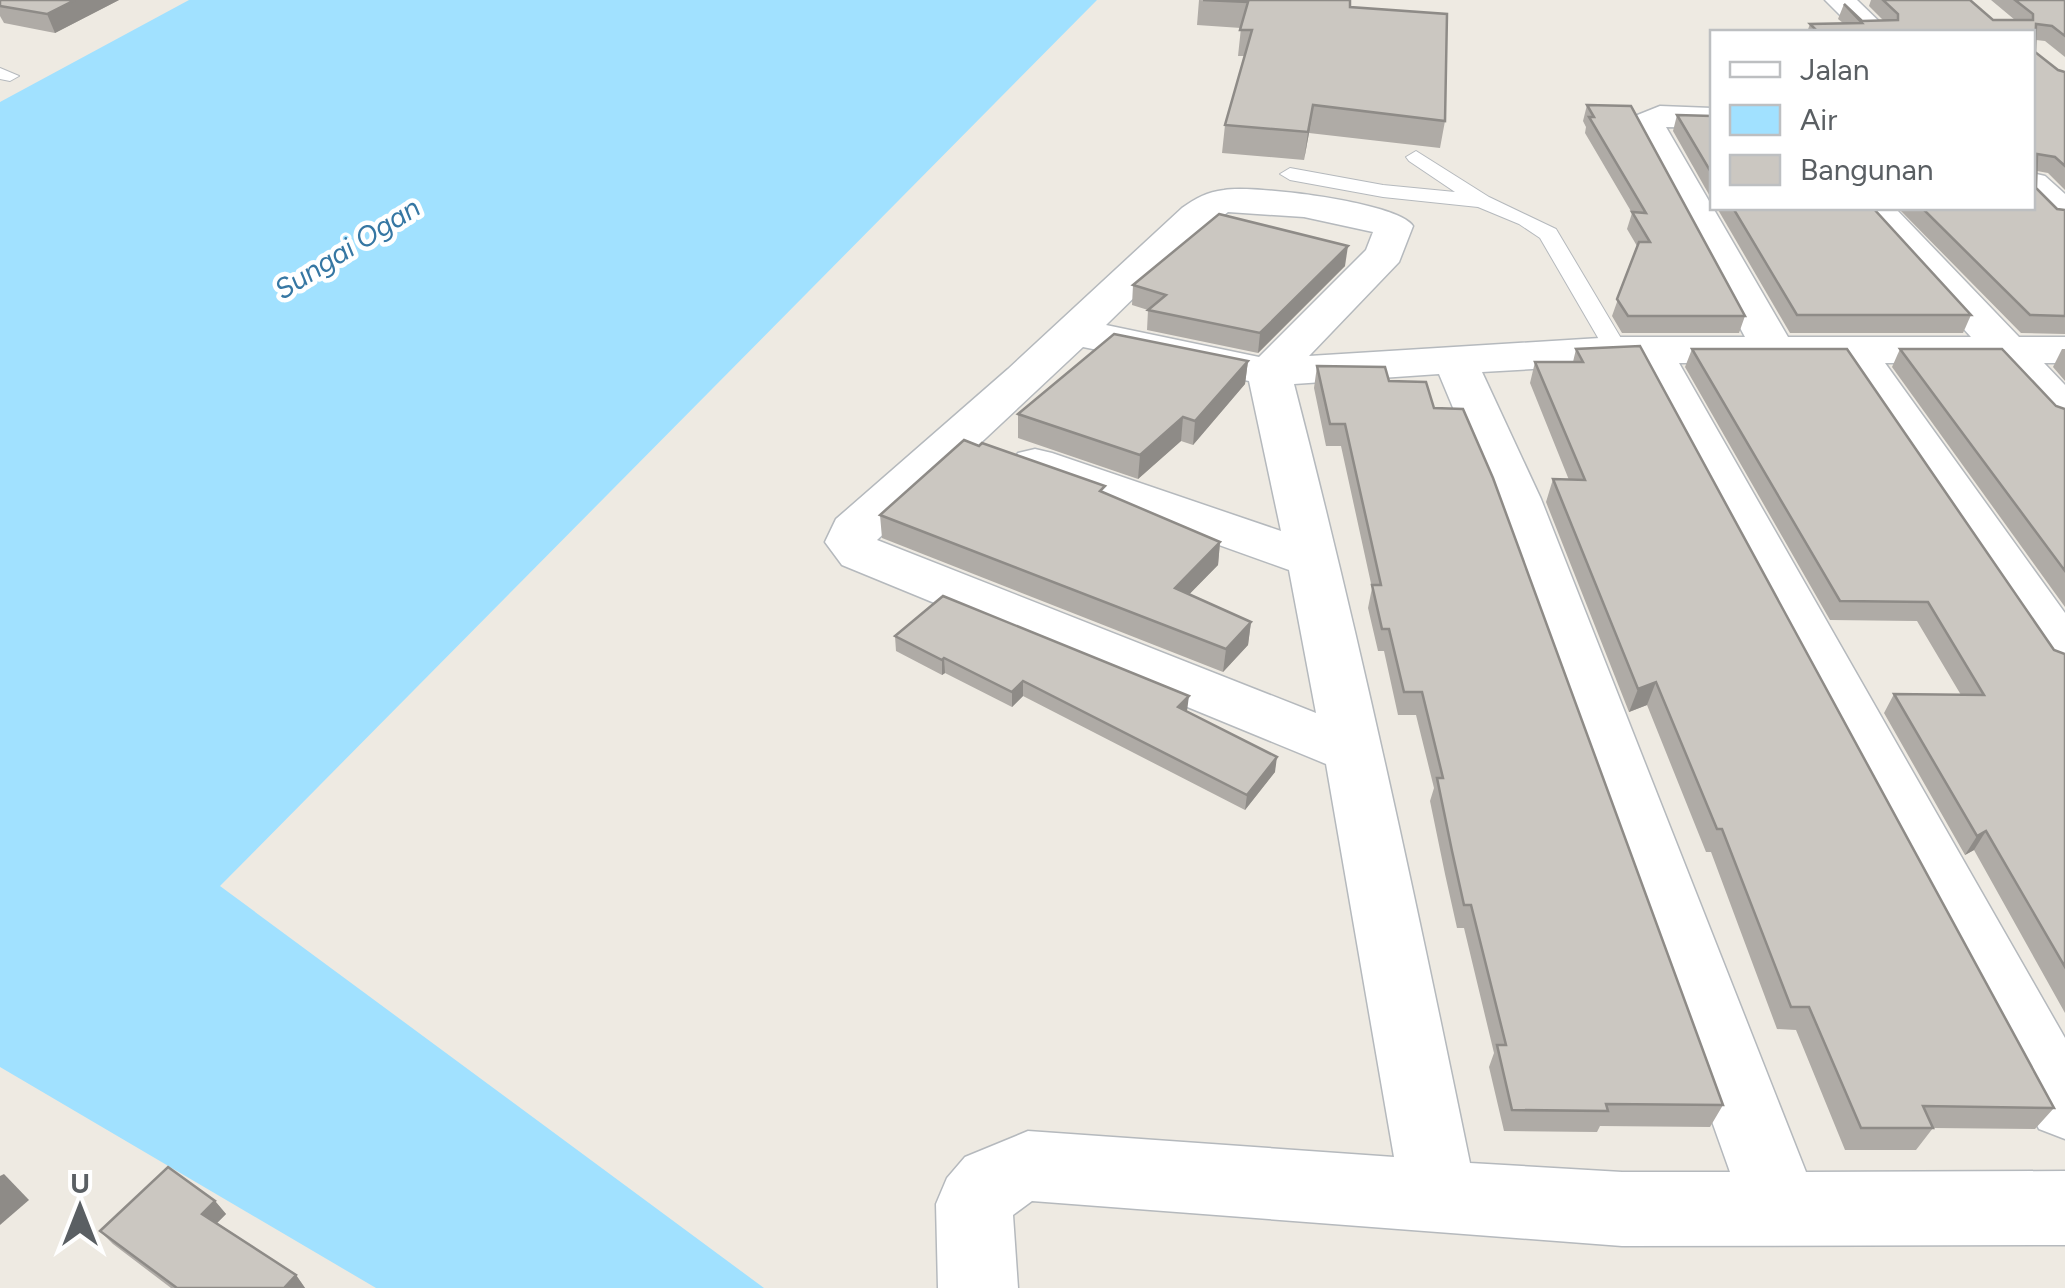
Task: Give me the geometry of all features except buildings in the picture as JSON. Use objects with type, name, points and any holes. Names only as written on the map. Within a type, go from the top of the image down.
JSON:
[{"type":"street","points":[[1840,0],[1872,30]]},
{"type":"street","points":[[1710,118],[1660,116],[1647,124],[1774,351]]},
{"type":"street","points":[[2035,187],[2065,215]]},
{"type":"street","points":[[1269,372],[1385,254],[1394,226],[1373,217],[1248,200],[1213,203],[961,438],[854,530],[850,542],[860,553],[1355,752]]},
{"type":"street","points":[[1876,210],[2065,412]]},
{"type":"street","points":[[1074,332],[1269,372],[1633,351],[2065,350]]},
{"type":"street","points":[[1633,351],[2065,1106]]},
{"type":"street","points":[[1854,352],[2065,654]]},
{"type":"street","points":[[1456,362],[1516,499],[1782,1208]]},
{"type":"street","points":[[1269,372],[1315,561],[1355,752],[1439,1197]]},
{"type":"street","points":[[961,438],[1315,561]]},
{"type":"street","points":[[978,1272],[974,1204],[992,1182],[1028,1166],[1622,1208],[2065,1208]]},
{"type":"lane","points":[[1416,157],[1452,177],[1482,202],[1548,234],[1633,351]]},
{"type":"lane","points":[[1290,174],[1383,192],[1482,202]]},
{"type":"water","name":"Sungai Ogan","points":[[189,0],[1097,0],[220,886],[764,1288],[376,1288],[0,1067],[0,102]]}]
